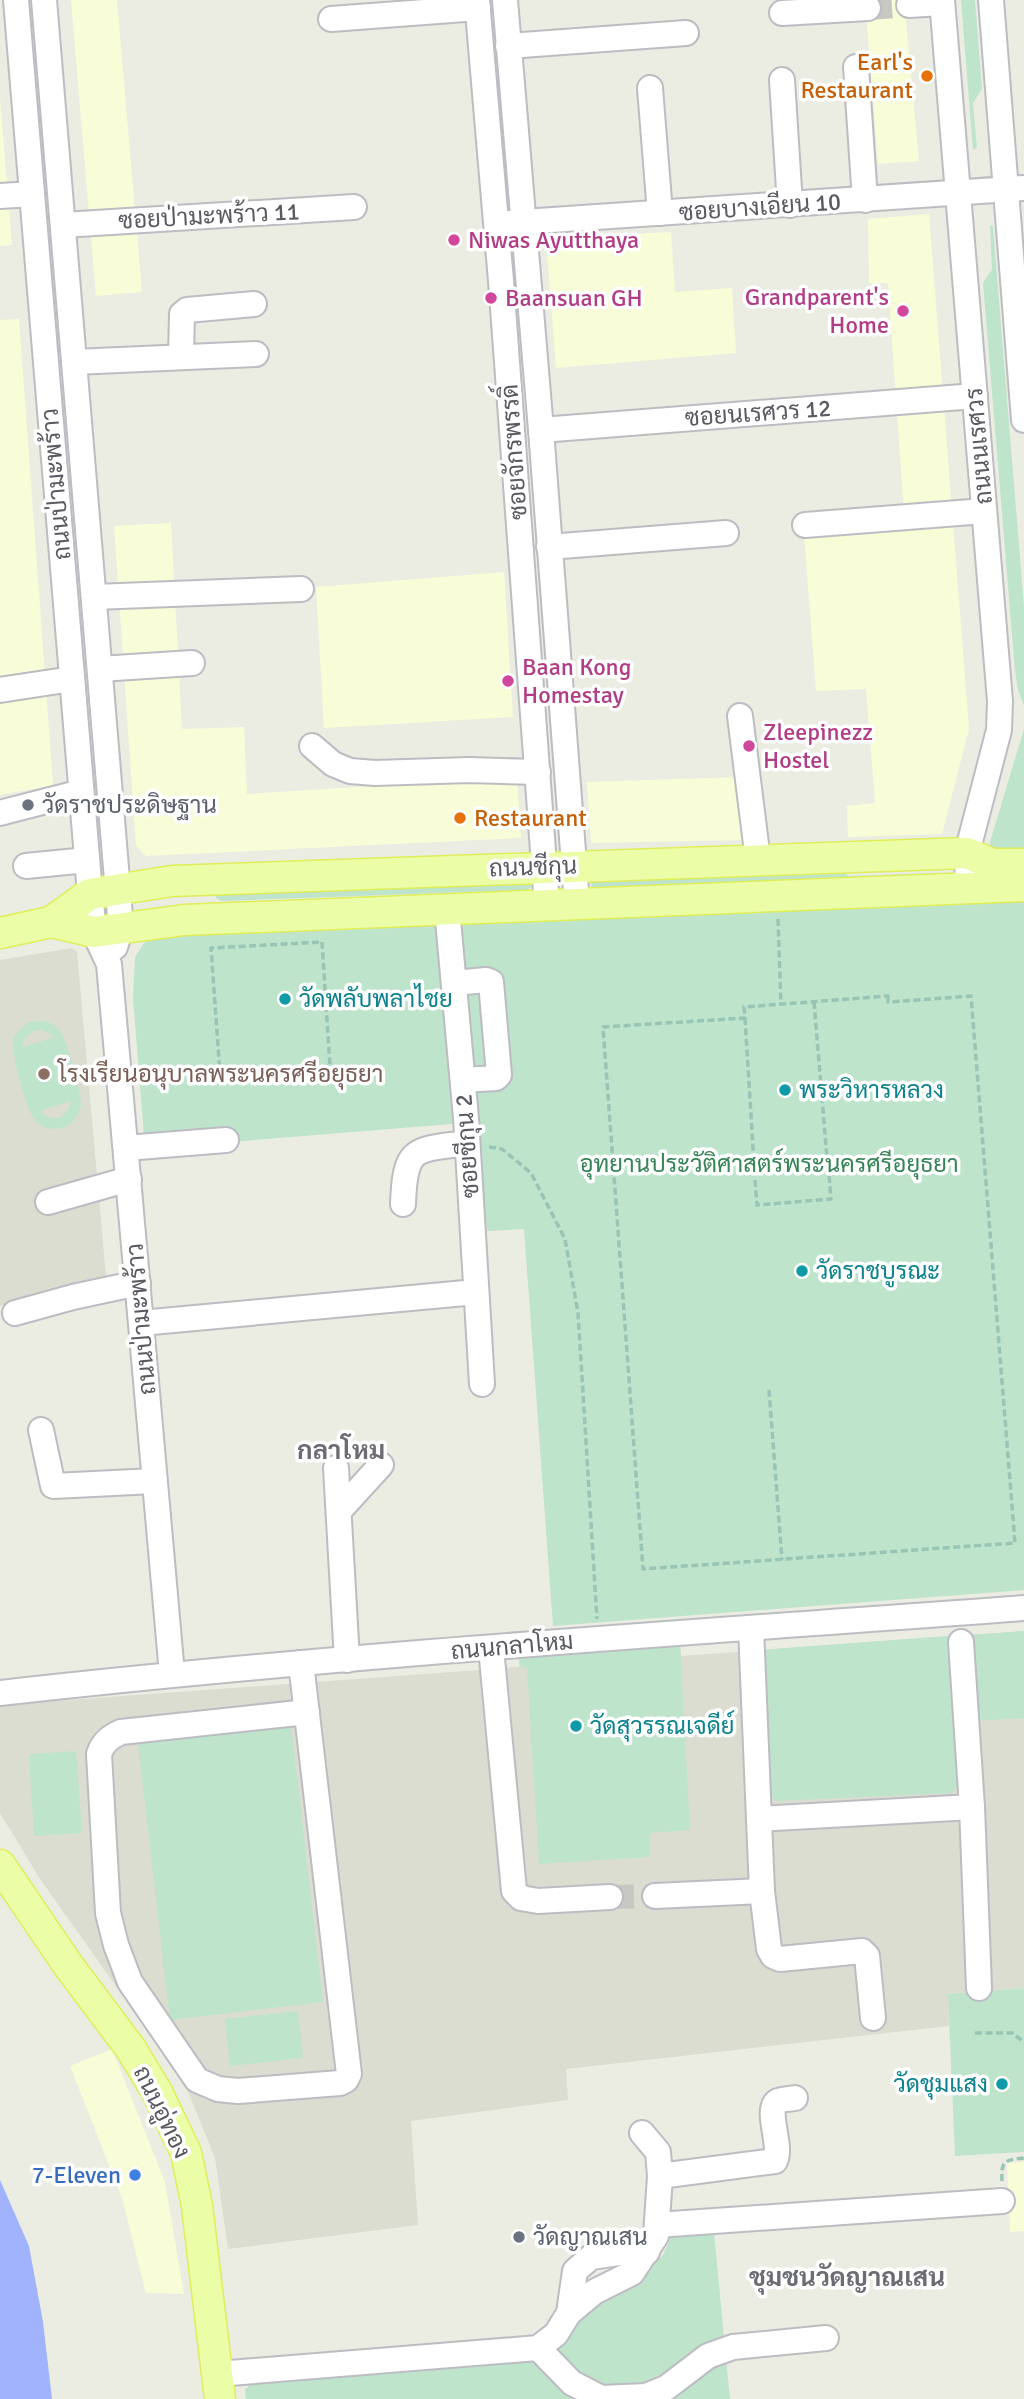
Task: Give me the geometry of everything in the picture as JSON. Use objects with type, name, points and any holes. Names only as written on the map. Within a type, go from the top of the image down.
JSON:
[{"type":"main road","name":"ถนนชีกุน","points":[[0,933],[51,922],[104,891],[224,877],[967,853],[992,864],[1024,864]]},
{"type":"main road","name":"ถนนชีกุน","points":[[51,922],[108,930],[173,920],[1024,886]]},
{"type":"main road","name":"ถนนอู่ทอง","points":[[0,1866],[68,1965],[131,2049],[157,2092],[186,2153],[197,2206],[218,2387]]},
{"type":"street","name":"ถนนป่ามะพร้าว","points":[[16,0],[87,860],[104,891]]},
{"type":"street","name":"ถนนป่ามะพร้าว","points":[[44,0],[100,669],[104,891],[109,964],[172,1674]]},
{"type":"street","name":"ซอยจักรพรรดิ์","points":[[505,0],[577,904]]},
{"type":"street","name":"ถนนนเรศวร","points":[[991,0],[1015,189],[1024,420]]},
{"type":"street","points":[[909,5],[942,1]]},
{"type":"street","name":"ถนนนเรศวร","points":[[942,1],[1000,702],[999,730],[967,853],[968,888]]},
{"type":"street","points":[[331,19],[477,4]]},
{"type":"street","name":"ซอยจักรพรรดิ์","points":[[477,4],[547,905]]},
{"type":"street","points":[[782,13],[868,8]]},
{"type":"street","points":[[508,46],[686,33]]},
{"type":"street","points":[[856,67],[865,200]]},
{"type":"street","points":[[782,80],[790,205]]},
{"type":"street","points":[[650,88],[660,214]]},
{"type":"street","name":"ซอยบางเอียน 10","points":[[496,224],[1015,189]]},
{"type":"street","points":[[0,196],[32,194]]},
{"type":"street","name":"ซอยป่ามะพร้าว 11","points":[[63,225],[354,207]]},
{"type":"street","points":[[181,356],[182,314],[187,310],[254,304]]},
{"type":"street","points":[[74,362],[256,354]]},
{"type":"street","name":"ซอยนเรศวร 12","points":[[541,430],[975,396]]},
{"type":"street","points":[[805,525],[984,511]]},
{"type":"street","points":[[549,547],[726,533]]},
{"type":"street","points":[[94,597],[301,589]]},
{"type":"street","points":[[525,611],[554,609]]},
{"type":"street","points":[[100,669],[192,663]]},
{"type":"street","points":[[0,690],[72,679]]},
{"type":"street","points":[[740,716],[758,860]]},
{"type":"street","points":[[312,746],[332,764],[350,771],[538,772]]},
{"type":"street","points":[[0,813],[81,792]]},
{"type":"street","points":[[26,866],[87,860]]},
{"type":"street","name":"ซอยชีกุน 2","points":[[447,909],[463,1080],[482,1384]]},
{"type":"street","points":[[454,983],[486,980],[491,982],[499,1075],[496,1078],[463,1080]]},
{"type":"street","points":[[126,1148],[226,1140]]},
{"type":"street","points":[[403,1204],[406,1166],[412,1156],[421,1149],[467,1143]]},
{"type":"street","points":[[48,1202],[129,1179]]},
{"type":"street","points":[[15,1313],[138,1283]]},
{"type":"street","points":[[141,1323],[477,1292]]},
{"type":"street","points":[[41,1430],[53,1486],[154,1481]]},
{"type":"street","points":[[339,1511],[381,1465]]},
{"type":"street","points":[[336,1468],[347,1660]]},
{"type":"street","name":"ถนนกลาโหม","points":[[0,1692],[301,1663],[1024,1608]]},
{"type":"street","points":[[751,1628],[762,1891],[769,1949],[773,1956],[780,1959],[862,1951],[867,1956],[873,2018]]},
{"type":"street","points":[[961,1642],[972,1807],[979,1988]]},
{"type":"street","points":[[491,1648],[514,1891],[520,1898],[538,1901],[610,1897]]},
{"type":"street","points":[[301,1663],[307,1712],[349,2074],[346,2080],[340,2083],[238,2091],[218,2089],[197,2080],[130,1982],[116,1945],[108,1913],[99,1754],[109,1738],[121,1731],[307,1712]]},
{"type":"street","points":[[759,1819],[972,1807]]},
{"type":"street","points":[[655,1895],[762,1891]]},
{"type":"street","points":[[660,2176],[775,2161],[778,2148],[772,2113],[778,2101],[795,2098]]},
{"type":"street","points":[[218,2387],[538,2348],[556,2334],[569,2314],[593,2292],[632,2273],[656,2236],[660,2176],[658,2152],[642,2133]]},
{"type":"street","points":[[657,2225],[1002,2201]]},
{"type":"street","points":[[538,2348],[572,2383],[601,2398],[646,2396],[666,2388],[708,2356],[733,2347],[827,2338]]},
{"type":"path","points":[[778,895],[781,1005]]},
{"type":"path","points":[[321,942],[330,1066],[220,1074],[211,948],[321,942]]},
{"type":"path","points":[[745,1018],[603,1027],[643,1569],[1015,1543],[971,996],[888,1002],[888,996],[744,1007],[745,1018],[754,1164]]},
{"type":"path","points":[[814,1002],[827,1158]]},
{"type":"path","points":[[467,1143],[502,1149],[531,1173],[565,1239],[578,1313],[598,1639]]},
{"type":"path","points":[[755,1180],[757,1205],[831,1199],[828,1174]]},
{"type":"path","points":[[769,1390],[782,1560]]},
{"type":"path","points":[[975,2033],[1012,2033],[1024,2042]]},
{"type":"path","points":[[1002,2201],[1001,2168],[1008,2159],[1024,2158]]},
{"type":"shaded area","points":[[71,0],[117,0],[142,292],[96,296]]},
{"type":"shaded area","points":[[865,0],[904,0],[919,161],[878,164]]},
{"type":"shaded area","points":[[0,98],[12,245],[0,246]]},
{"type":"shaded area","points":[[929,214],[969,729],[942,834],[848,837],[847,806],[875,803],[866,689],[816,691],[803,521],[904,515],[888,283],[869,283],[868,219]]},
{"type":"shaded area","points":[[671,232],[675,292],[732,288],[736,353],[556,368],[546,239]]},
{"type":"shaded area","points":[[19,319],[53,785],[0,795],[0,320]]},
{"type":"shaded area","points":[[171,523],[182,729],[244,727],[247,794],[517,777],[521,838],[146,856],[136,846],[114,526]]},
{"type":"shaded area","points":[[504,572],[513,717],[324,728],[316,587]]},
{"type":"shaded area","points":[[742,777],[748,840],[591,843],[587,782]]},
{"type":"shaded area","name":"โรงเรียนอนุบาลพระนครศรีอยุธยา","points":[[72,948],[77,952],[106,1276],[0,1306],[0,960]]},
{"type":"shaded area","points":[[1024,1631],[1024,1988],[948,1994],[949,2026],[566,2069],[568,2100],[411,2121],[418,2225],[228,2249],[215,2158],[184,2082],[40,1879],[0,1813],[0,1705],[519,1667],[519,1655],[680,1643],[681,1656]]},
{"type":"shaded area","points":[[112,2049],[165,2182],[184,2294],[146,2293],[122,2198],[70,2066]]},
{"type":"shaded area","points":[[1024,2162],[1024,2231],[1010,2232],[1007,2163]]},
{"type":"green space","points":[[961,0],[975,0],[982,89],[973,103],[977,148],[973,150]]},
{"type":"green space","points":[[990,225],[993,227],[1024,607],[1024,706],[1015,671],[983,283],[992,269]]},
{"type":"green space","points":[[1024,729],[1024,854],[993,852],[990,842]]},
{"type":"green space","points":[[837,869],[849,876],[939,875],[595,888],[590,881],[592,879]]},
{"type":"green space","points":[[530,881],[532,886],[527,890],[221,901],[216,898],[216,894]]},
{"type":"green space","name":"อุทยานประวัติศาสตร์พระนครศรีอยุธยา","points":[[1024,899],[1024,1590],[553,1626],[524,1229],[487,1231],[476,1122],[145,1149],[133,998],[135,957],[144,943],[163,933]]},
{"type":"green space","points":[[33,1021],[43,1021],[58,1028],[69,1053],[79,1089],[79,1113],[68,1125],[58,1129],[44,1127],[36,1122],[24,1095],[17,1068],[14,1039],[21,1028]],"holes":[[[35,1030],[46,1031],[53,1038],[22,1047],[24,1039]],[[71,1101],[67,1112],[59,1118],[49,1117],[40,1111]]]},
{"type":"green space","points":[[1024,1631],[1024,1718],[973,1721],[968,1635]]},
{"type":"green space","points":[[947,1636],[957,1787],[952,1793],[776,1801],[769,1794],[760,1650]]},
{"type":"green space","points":[[680,1643],[690,1830],[650,1833],[650,1857],[539,1864],[527,1668],[520,1667],[519,1655]]},
{"type":"green space","points":[[291,1725],[323,2002],[170,2020],[138,1743]]},
{"type":"green space","points":[[76,1751],[82,1833],[34,1836],[29,1754]]},
{"type":"green space","points":[[1024,1988],[1024,2152],[955,2156],[948,1994]]},
{"type":"green space","points":[[298,2011],[303,2058],[230,2066],[225,2019]]},
{"type":"green space","points":[[713,2222],[730,2399],[246,2399],[245,2390],[253,2381],[538,2360],[584,2310],[638,2279],[663,2255],[676,2226]]},
{"type":"water","points":[[0,2180],[29,2246],[43,2322],[52,2399],[0,2399]]},
{"type":"tunnel","points":[[868,8],[909,5]]},
{"type":"tunnel","points":[[610,1897],[655,1896]]},
{"type":"place","name":"Earl's Restaurant","points":[[927,76]]},
{"type":"place","name":"Niwas Ayutthaya","points":[[454,240]]},
{"type":"place","name":"Baansuan GH","points":[[491,298]]},
{"type":"place","name":"Grandparent's Home","points":[[903,311]]},
{"type":"place","name":"Baan Kong Homestay","points":[[508,681]]},
{"type":"place","name":"Zleepinezz Hostel","points":[[749,746]]},
{"type":"place","name":"วัดราชประดิษฐาน","points":[[28,805]]},
{"type":"place","name":"Restaurant","points":[[460,818]]},
{"type":"place","name":"วัดพลับพลาไชย","points":[[285,999]]},
{"type":"place","name":"โรงเรียนอนุบาลพระนครศรีอยุธยา","points":[[44,1074]]},
{"type":"place","name":"พระวิหารหลวง","points":[[785,1090]]},
{"type":"place","name":"วัดราชบูรณะ","points":[[802,1271]]},
{"type":"place","name":"วัดสุวรรณเจดีย์","points":[[576,1726]]},
{"type":"place","name":"วัดชุมแสง","points":[[1002,2084]]},
{"type":"place","name":"7-Eleven","points":[[135,2175]]},
{"type":"place","name":"วัดญาณเสน","points":[[519,2237]]},
{"type":"district","name":"กลาโหม","points":[[341,1450]]},
{"type":"district","name":"ชุมชนวัดญาณเสน","points":[[847,2277]]}]
